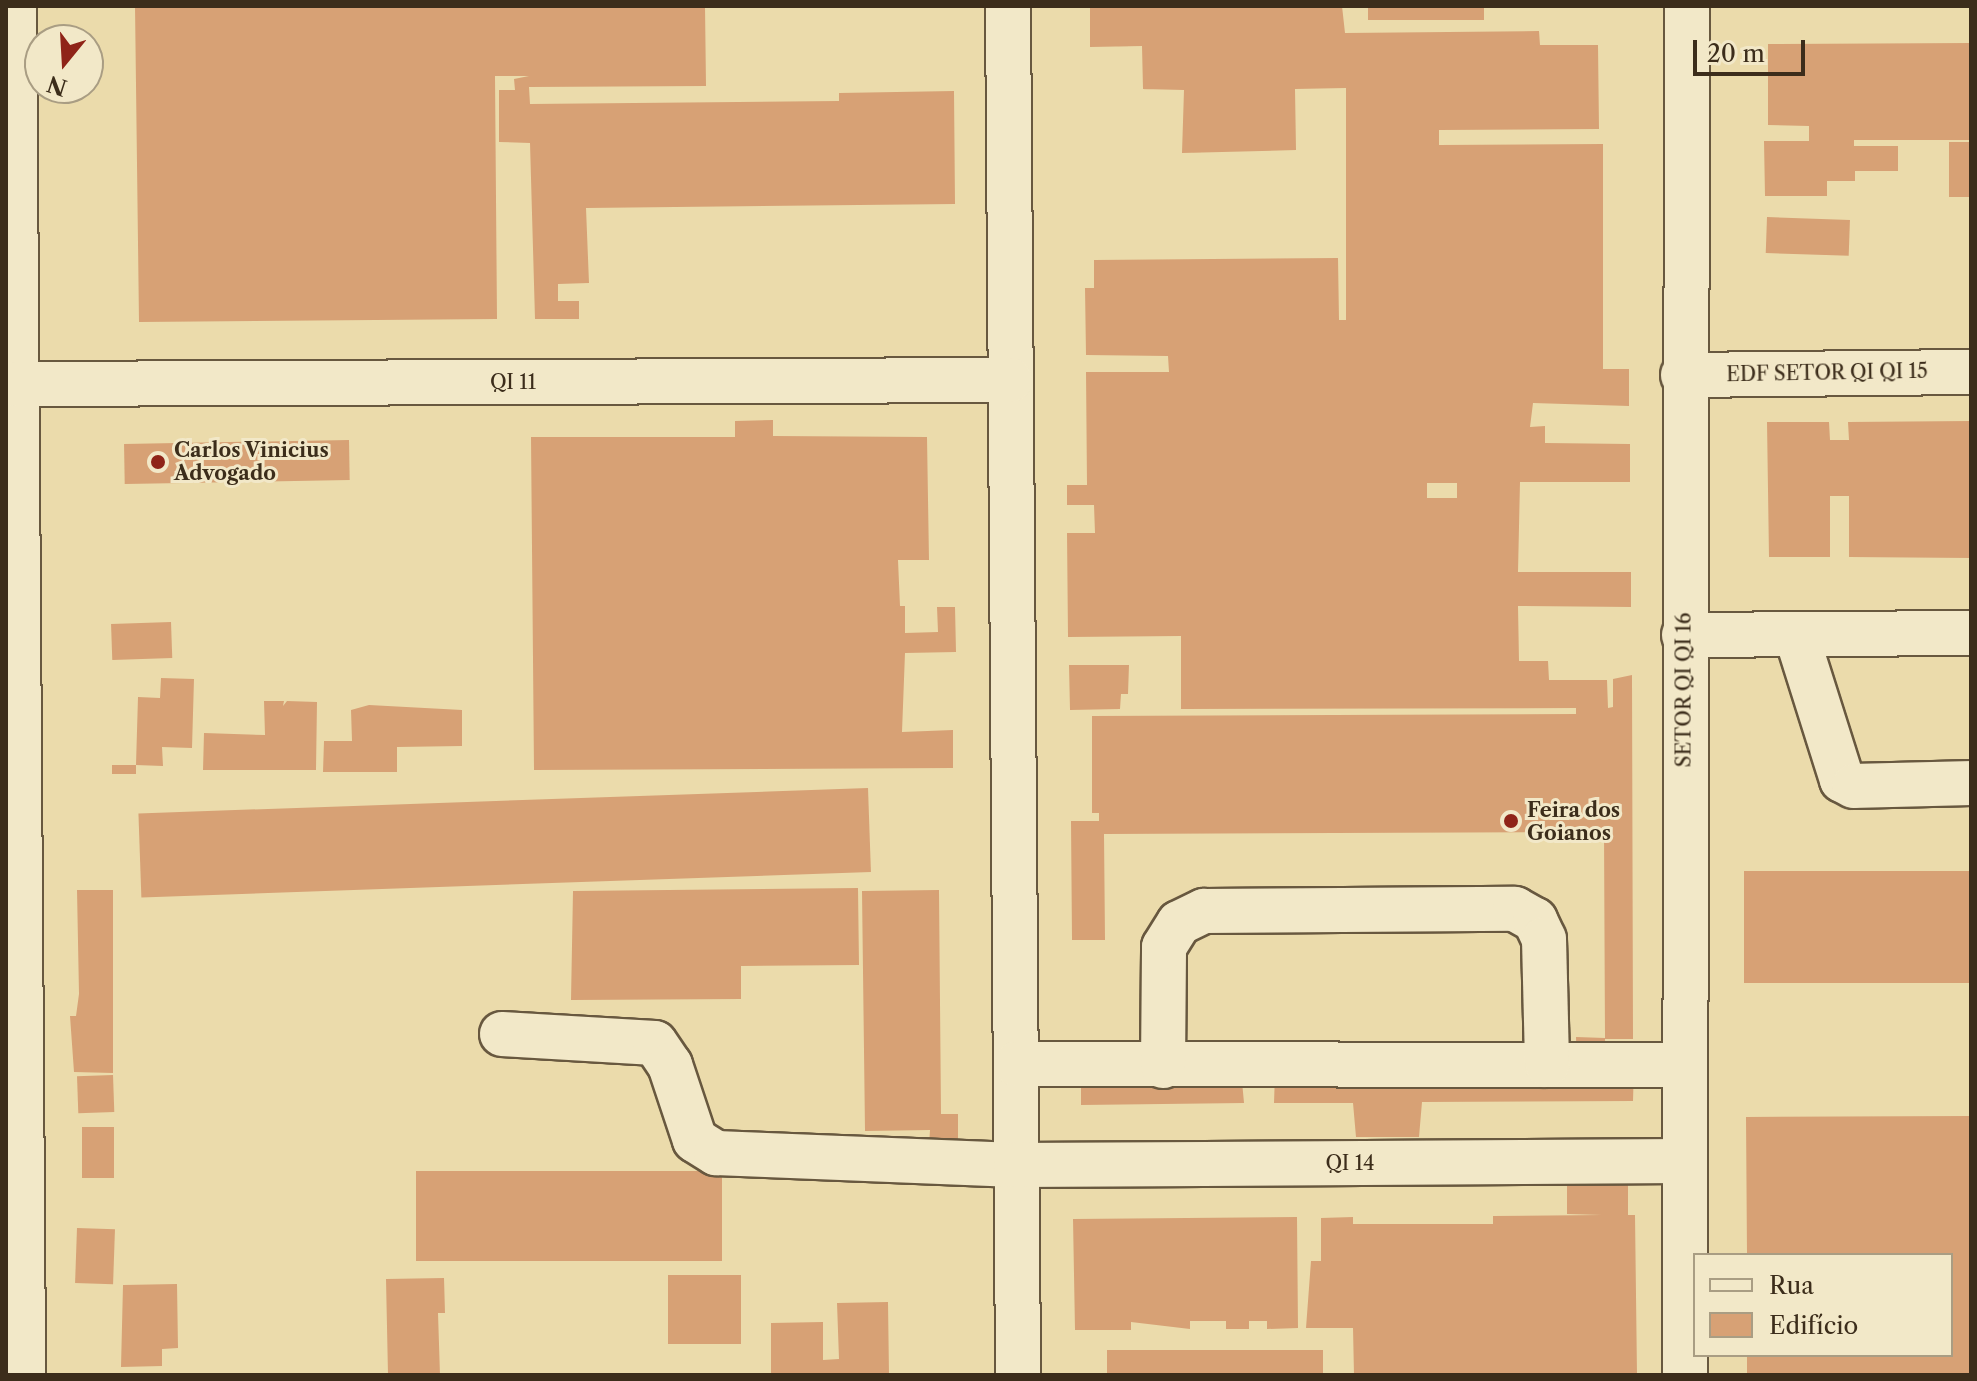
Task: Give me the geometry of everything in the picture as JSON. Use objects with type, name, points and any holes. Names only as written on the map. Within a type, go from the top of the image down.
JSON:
[{"type":"street","points":[[1008,6],[1018,1375]]},
{"type":"street","name":"SETOR QI QI 16","points":[[1685,1375],[1683,375],[1687,6]]},
{"type":"street","points":[[11,14],[16,384],[11,471],[13,1195],[23,1375]]},
{"type":"street","name":"EDF SETOR QI QI 15","points":[[1683,375],[1971,372]]},
{"type":"street","name":"QI 11","points":[[16,384],[1010,380]]},
{"type":"street","points":[[1684,635],[1971,633]]},
{"type":"street","points":[[1796,634],[1842,780],[1854,786],[1971,783]]},
{"type":"street","points":[[1163,1066],[1164,947],[1179,923],[1204,911],[1499,909],[1515,909],[1535,920],[1544,939],[1547,1065]]},
{"type":"street","name":"QI 14","points":[[502,1034],[655,1043],[670,1065],[695,1140],[716,1153],[1016,1165],[1684,1161]]},
{"type":"street","points":[[1016,1064],[1684,1065]]},
{"type":"building","points":[[135,6],[705,6],[706,86],[529,87],[530,104],[839,101],[839,93],[954,91],[955,204],[586,208],[589,283],[558,284],[558,301],[579,301],[579,319],[535,319],[530,143],[499,142],[499,90],[515,90],[514,79],[529,76],[495,76],[497,319],[139,322]]},
{"type":"building","points":[[1090,6],[1342,6],[1345,33],[1539,31],[1540,45],[1598,45],[1599,129],[1439,130],[1439,145],[1603,144],[1603,369],[1629,369],[1629,406],[1533,403],[1530,427],[1545,426],[1545,443],[1630,444],[1630,482],[1520,482],[1518,572],[1631,572],[1631,607],[1518,606],[1519,661],[1548,661],[1549,680],[1607,680],[1608,708],[1613,707],[1613,679],[1632,675],[1633,1039],[1605,1039],[1606,1066],[1634,1065],[1633,1101],[1422,1102],[1419,1137],[1356,1137],[1353,1103],[1274,1103],[1275,1073],[1577,1071],[1576,1037],[1605,1038],[1604,832],[1104,834],[1105,940],[1072,940],[1071,821],[1099,821],[1099,813],[1092,813],[1092,716],[1576,714],[1576,708],[1181,709],[1181,636],[1068,637],[1067,533],[1095,533],[1094,505],[1067,505],[1067,485],[1087,485],[1086,372],[1169,372],[1168,356],[1086,355],[1085,288],[1094,288],[1094,260],[1338,258],[1339,320],[1346,320],[1346,88],[1295,89],[1296,150],[1182,153],[1184,90],[1143,89],[1142,46],[1090,47]],"holes":[[[1427,483],[1457,483],[1457,498],[1427,498]]]},
{"type":"building","points":[[1368,6],[1484,6],[1484,20],[1368,20]]},
{"type":"building","points":[[1971,43],[1971,140],[1854,140],[1854,146],[1898,146],[1898,171],[1855,171],[1855,181],[1827,181],[1827,196],[1765,196],[1764,141],[1809,141],[1809,126],[1768,125],[1768,44]]},
{"type":"building","points":[[1949,142],[1971,142],[1971,197],[1949,197]]},
{"type":"building","points":[[1767,217],[1850,220],[1849,256],[1766,253]]},
{"type":"building","points":[[773,420],[773,436],[927,437],[929,560],[898,560],[900,606],[905,606],[905,633],[938,632],[937,607],[955,607],[956,652],[905,653],[902,732],[953,730],[953,768],[534,770],[531,437],[735,437],[735,421]]},
{"type":"building","points":[[1971,421],[1971,558],[1849,557],[1849,496],[1830,496],[1830,557],[1769,557],[1767,422],[1829,422],[1830,440],[1849,440],[1848,422]]},
{"type":"building","points":[[349,440],[350,480],[125,484],[124,444]]},
{"type":"building","points":[[171,622],[172,658],[112,660],[111,624]]},
{"type":"building","points":[[1069,665],[1129,665],[1128,694],[1121,694],[1120,709],[1070,710]]},
{"type":"building","points":[[161,678],[194,679],[192,748],[162,747],[163,766],[136,765],[138,697],[160,698]]},
{"type":"building","points":[[264,701],[284,701],[283,706],[287,701],[317,702],[316,770],[203,770],[204,733],[265,735]]},
{"type":"building","points":[[369,705],[462,710],[462,746],[397,747],[397,772],[323,772],[324,741],[352,741],[351,710]]},
{"type":"building","points":[[112,765],[136,765],[136,774],[112,774]]},
{"type":"building","points":[[868,788],[871,872],[141,897],[138,813]]},
{"type":"building","points":[[1744,871],[1971,871],[1971,983],[1744,983]]},
{"type":"building","points":[[858,888],[859,965],[741,966],[741,999],[571,1000],[573,891]]},
{"type":"building","points":[[77,890],[113,890],[113,1073],[74,1072],[70,1016],[76,1016],[79,994]]},
{"type":"building","points":[[939,890],[941,1114],[958,1114],[958,1146],[929,1146],[930,1130],[865,1131],[862,891]]},
{"type":"building","points":[[1081,1067],[1241,1071],[1244,1103],[1081,1105]]},
{"type":"building","points":[[113,1075],[114,1112],[78,1113],[77,1076]]},
{"type":"building","points":[[1971,1116],[1971,1375],[1747,1375],[1747,1357],[1953,1357],[1953,1253],[1747,1253],[1746,1117]]},
{"type":"building","points":[[82,1127],[114,1127],[114,1178],[82,1178]]},
{"type":"building","points":[[416,1171],[722,1171],[722,1261],[416,1261]]},
{"type":"building","points":[[1567,1183],[1628,1183],[1628,1215],[1635,1215],[1637,1375],[1354,1375],[1353,1328],[1306,1328],[1311,1261],[1321,1261],[1321,1218],[1353,1217],[1353,1224],[1493,1224],[1493,1216],[1602,1215],[1567,1214]]},
{"type":"building","points":[[1297,1217],[1298,1328],[1267,1329],[1267,1321],[1249,1321],[1249,1329],[1226,1329],[1226,1321],[1190,1321],[1190,1329],[1131,1322],[1131,1330],[1075,1330],[1073,1219]]},
{"type":"building","points":[[77,1228],[115,1229],[113,1284],[75,1283]]},
{"type":"building","points":[[668,1275],[741,1275],[741,1344],[668,1344]]},
{"type":"building","points":[[444,1278],[445,1313],[438,1313],[440,1375],[388,1375],[386,1279]]},
{"type":"building","points":[[177,1284],[178,1348],[162,1349],[162,1366],[121,1367],[123,1285]]},
{"type":"building","points":[[888,1302],[889,1375],[771,1375],[771,1323],[823,1322],[823,1360],[839,1359],[837,1303]]},
{"type":"building","points":[[1107,1350],[1323,1350],[1323,1375],[1107,1375]]},
{"type":"place","name":"Carlos Vinicius Advogado","points":[[158,462]]},
{"type":"place","name":"Feira dos Goianos","points":[[1511,821]]}]
